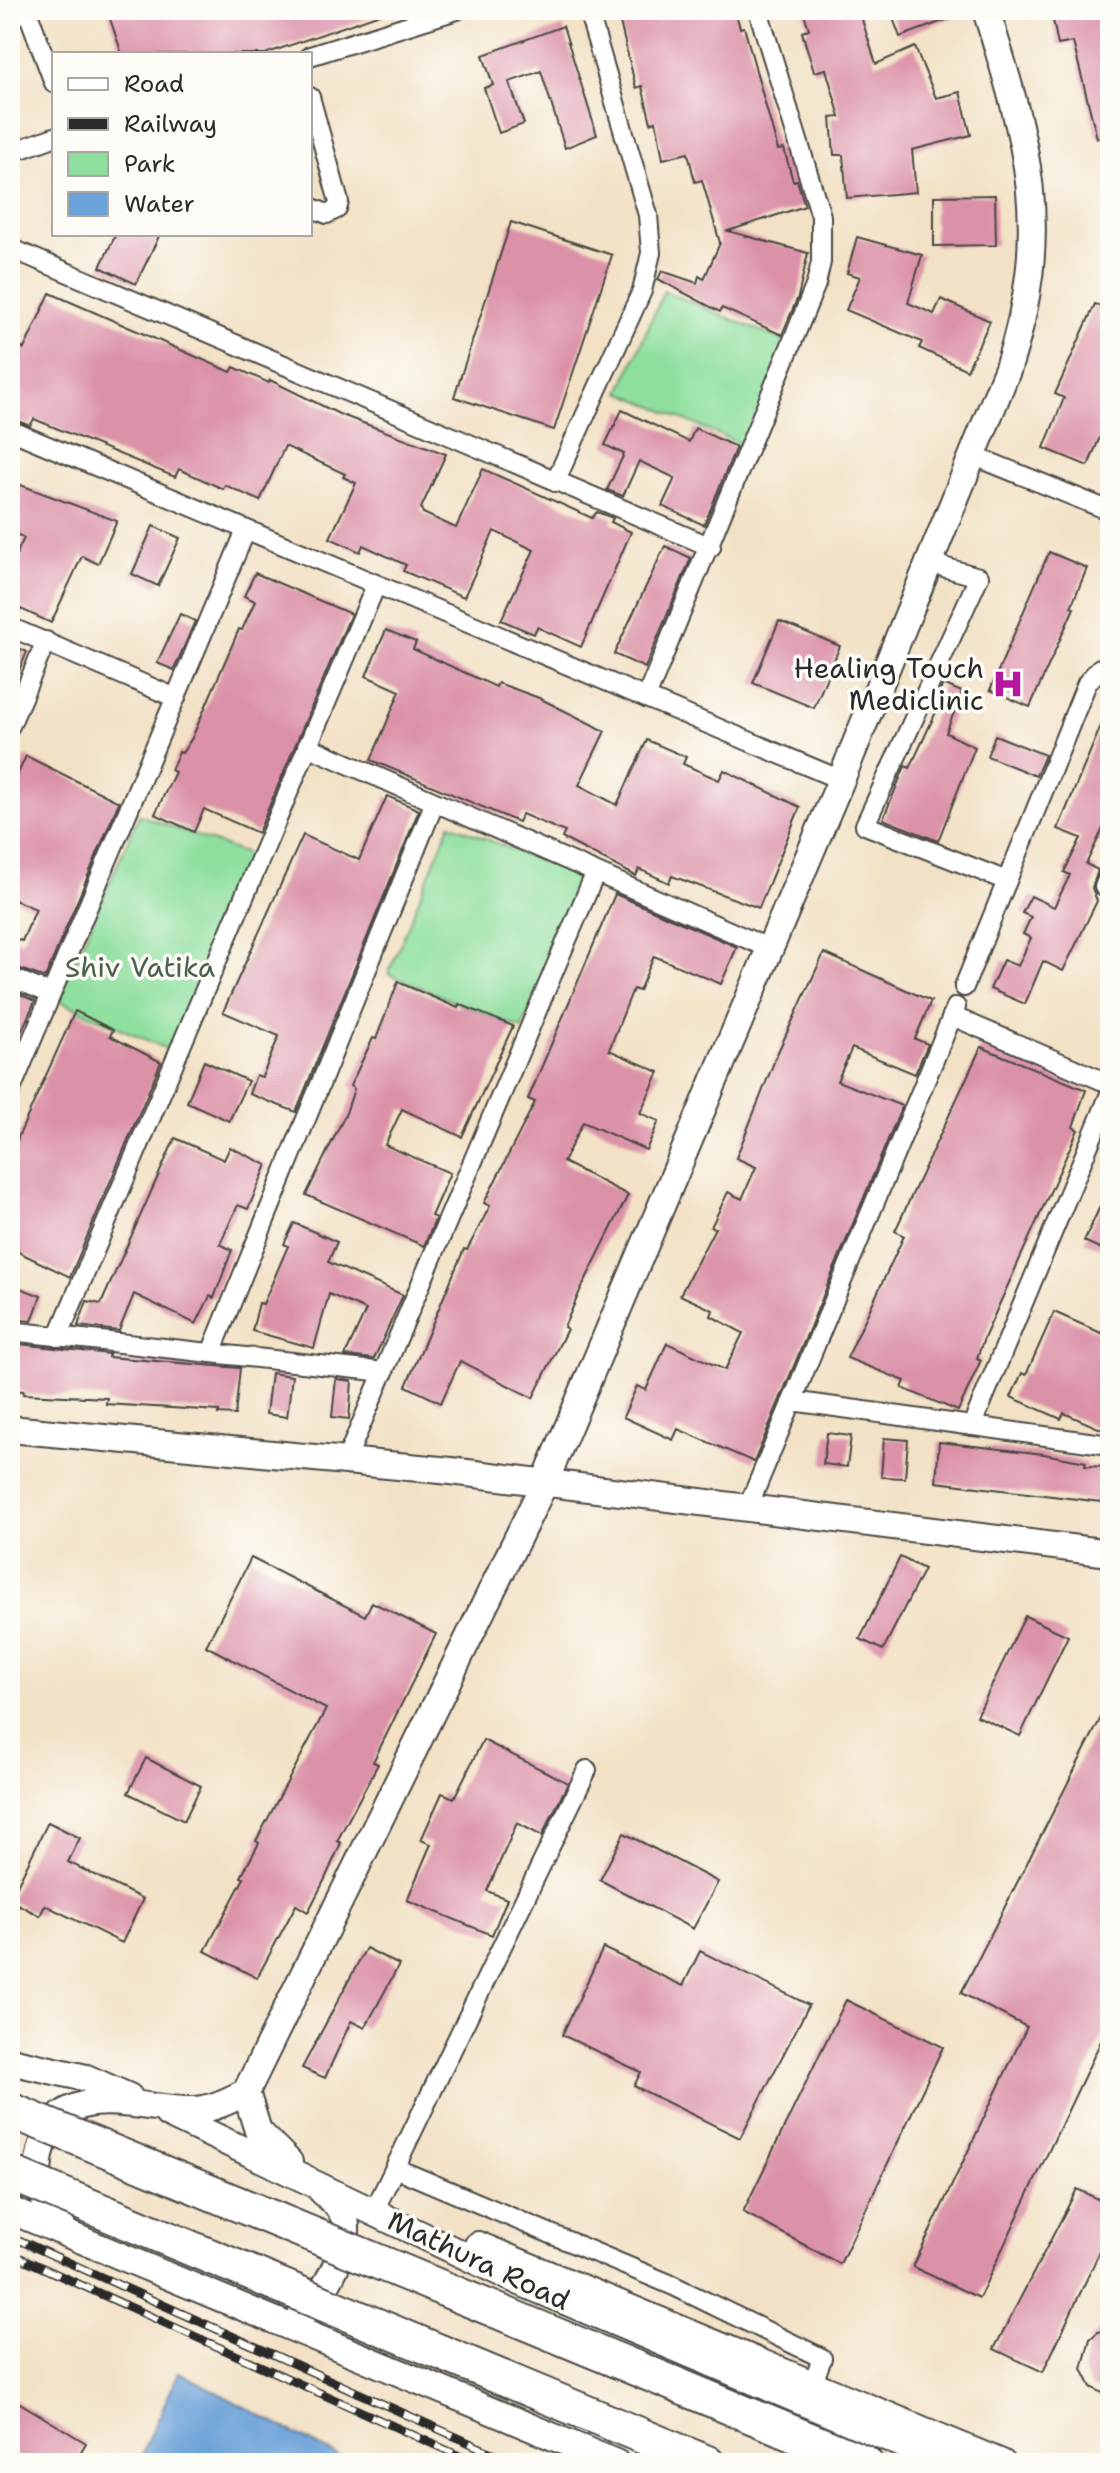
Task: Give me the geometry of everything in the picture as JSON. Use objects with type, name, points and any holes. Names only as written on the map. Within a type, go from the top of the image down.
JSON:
[{"type":"highway","name":"Mathura Road","points":[[10,2110],[865,2463]]},
{"type":"highway","points":[[10,2173],[707,2463]]},
{"type":"street","points":[[27,10],[52,78]]},
{"type":"street","points":[[312,55],[457,10]]},
{"type":"street","points":[[555,482],[642,291],[651,253],[648,215],[588,10]]},
{"type":"street","points":[[646,698],[711,547],[816,284],[821,262],[821,216],[758,10]]},
{"type":"street","points":[[67,2234],[42,2199],[37,2169],[44,2141],[66,2112],[99,2101],[196,2110],[217,2106],[246,2092],[544,1484],[841,780],[1023,322],[1034,224],[1029,168],[1011,89],[986,10]]},
{"type":"street","points":[[312,104],[339,202],[337,209],[327,214],[312,208]]},
{"type":"street","points":[[10,153],[52,138]]},
{"type":"street","points":[[10,248],[711,547]]},
{"type":"street","points":[[10,430],[841,780]]},
{"type":"street","points":[[972,455],[1110,511]]},
{"type":"street","points":[[10,1092],[246,530]]},
{"type":"street","points":[[929,563],[979,577],[865,825],[1007,881]]},
{"type":"street","points":[[58,1337],[376,585]]},
{"type":"street","points":[[10,627],[176,698]]},
{"type":"street","points":[[10,726],[46,641]]},
{"type":"street","points":[[964,987],[1087,683],[1100,668],[1110,666]]},
{"type":"street","points":[[307,746],[768,948]]},
{"type":"street","points":[[211,1353],[434,804]]},
{"type":"street","points":[[1110,872],[1104,887],[1110,889]]},
{"type":"street","points":[[346,1460],[595,874]]},
{"type":"street","points":[[10,977],[51,994]]},
{"type":"street","points":[[748,1507],[954,1012],[1110,1084]]},
{"type":"street","points":[[972,1426],[1110,1094]]},
{"type":"street","points":[[10,1331],[384,1372]]},
{"type":"street","points":[[792,1401],[1110,1445]]},
{"type":"street","points":[[10,1429],[346,1460],[1110,1553]]},
{"type":"street","points":[[374,2211],[587,1770]]},
{"type":"street","name":"Mathura Road","points":[[10,2061],[86,2078],[305,2177],[520,2282],[947,2463]]},
{"type":"street","points":[[246,2092],[258,2131],[339,2207],[346,2220],[346,2236],[333,2270],[317,2298],[301,2314],[251,2311]]},
{"type":"street","points":[[395,2168],[674,2286],[822,2358],[812,2385]]},
{"type":"street","points":[[10,2210],[616,2463]]},
{"type":"street","points":[[434,2240],[450,2235],[517,2260],[1002,2463]]},
{"type":"street","points":[[322,2340],[331,2355],[376,2379],[574,2463]]},
{"type":"green space","points":[[664,291],[787,342],[745,446],[620,392]]},
{"type":"green space","name":"Shiv Vatika","points":[[139,815],[252,856],[171,1051],[58,1000]]},
{"type":"green space","points":[[450,824],[584,879],[522,1029],[388,974]]},
{"type":"water","points":[[179,2372],[350,2463],[138,2463]]},
{"type":"building","points":[[107,10],[386,12],[271,52],[121,52]]},
{"type":"building","points":[[617,10],[735,10],[740,28],[744,27],[778,150],[784,149],[793,181],[797,180],[805,206],[728,231],[808,253],[798,297],[782,335],[722,308],[720,312],[658,279],[662,271],[697,283],[699,276],[704,279],[720,243],[702,180],[695,182],[688,153],[663,159],[656,121],[651,123],[642,86],[636,88]]},
{"type":"building","points":[[803,10],[859,10],[876,64],[915,47],[936,98],[960,92],[971,135],[912,150],[916,192],[847,198],[843,155],[834,155],[831,118],[840,117],[826,69],[814,72],[802,32],[809,29]]},
{"type":"building","points":[[890,10],[967,10],[967,12],[900,37]]},
{"type":"building","points":[[1051,10],[1104,10],[1110,40],[1110,135],[1097,138],[1073,42],[1058,45]]},
{"type":"building","points":[[563,26],[597,135],[565,148],[541,71],[509,82],[524,124],[499,133],[484,88],[493,85],[483,55]]},
{"type":"building","points":[[995,195],[996,245],[934,246],[934,196]]},
{"type":"building","points":[[511,222],[612,255],[554,430],[454,397]]},
{"type":"building","points":[[115,236],[159,236],[136,284],[100,267]]},
{"type":"building","points":[[857,237],[922,255],[908,303],[934,314],[941,299],[990,321],[967,370],[919,348],[922,342],[846,310],[860,277],[847,273]]},
{"type":"building","points":[[50,293],[231,372],[234,367],[269,383],[270,380],[339,414],[446,454],[421,508],[423,513],[456,528],[483,469],[592,518],[597,512],[613,518],[611,522],[631,532],[581,647],[537,627],[534,634],[501,620],[534,550],[494,531],[464,597],[403,571],[406,565],[363,545],[360,552],[330,538],[356,483],[343,477],[345,474],[285,446],[260,501],[225,485],[223,489],[179,469],[175,477],[34,419],[30,426],[10,418],[10,342],[24,349]]},
{"type":"building","points":[[1095,304],[1110,310],[1110,402],[1103,418],[1107,420],[1088,466],[1044,448],[1064,398],[1055,394]]},
{"type":"building","points":[[622,410],[689,442],[695,428],[736,447],[704,525],[662,506],[675,478],[639,461],[623,496],[607,490],[624,454],[605,445]]},
{"type":"building","points":[[10,481],[117,521],[98,564],[82,556],[51,623],[21,609],[17,617],[10,615],[10,568],[24,538],[10,531]]},
{"type":"building","points":[[153,526],[180,538],[158,586],[132,574]]},
{"type":"building","points":[[665,546],[691,558],[645,668],[614,654]]},
{"type":"building","points":[[1049,552],[1087,568],[1071,607],[1074,608],[1030,707],[990,690]]},
{"type":"building","points":[[255,573],[351,614],[258,833],[204,809],[194,832],[155,814],[175,772],[171,770],[179,752],[182,753],[192,738],[239,629],[242,630],[255,601],[244,596]]},
{"type":"building","points":[[180,614],[195,621],[174,670],[157,663]]},
{"type":"building","points":[[779,621],[840,646],[814,708],[753,683]]},
{"type":"building","points":[[386,630],[416,642],[413,649],[496,687],[498,683],[539,698],[605,731],[579,785],[617,805],[647,740],[686,757],[683,764],[719,780],[724,770],[800,807],[759,908],[672,876],[669,883],[639,869],[636,876],[562,838],[565,832],[522,814],[518,822],[371,760],[400,691],[366,676]]},
{"type":"building","points":[[10,644],[27,652],[10,692]]},
{"type":"building","points":[[943,684],[962,692],[946,733],[975,747],[938,841],[883,819],[905,766],[910,768],[937,710],[932,708]]},
{"type":"building","points":[[1110,704],[1110,814],[1086,864],[1098,870],[1092,888],[1097,901],[1063,971],[1043,961],[1025,1004],[990,989],[1003,960],[1018,966],[1031,938],[1023,934],[1031,917],[1022,913],[1031,896],[1054,907],[1070,875],[1064,872],[1081,838],[1058,829]]},
{"type":"building","points":[[995,735],[1045,755],[1036,776],[987,756]]},
{"type":"building","points":[[26,756],[119,802],[45,978],[10,965],[10,937],[22,941],[36,909],[10,898],[10,781],[14,782]]},
{"type":"building","points":[[387,796],[419,810],[296,1112],[249,1094],[256,1075],[262,1077],[279,1036],[223,1012],[303,835],[359,860]]},
{"type":"building","points":[[615,894],[737,947],[721,984],[654,956],[639,991],[633,989],[609,1050],[659,1072],[640,1113],[659,1121],[646,1150],[583,1122],[563,1162],[628,1195],[580,1291],[564,1327],[567,1329],[533,1398],[460,1361],[441,1403],[406,1386],[464,1249],[467,1250],[490,1206],[484,1203],[535,1102],[528,1099]]},
{"type":"building","points":[[824,953],[931,1001],[915,1039],[928,1044],[915,1074],[852,1048],[837,1081],[902,1106],[754,1462],[678,1429],[673,1440],[623,1417],[637,1386],[646,1390],[667,1343],[725,1370],[743,1333],[711,1316],[713,1310],[680,1295],[715,1228],[711,1227],[728,1192],[742,1199],[756,1167],[736,1158],[778,1052]]},
{"type":"building","points":[[398,982],[458,1008],[459,1004],[513,1026],[462,1137],[402,1109],[385,1145],[450,1173],[431,1216],[436,1218],[424,1246],[306,1195],[346,1113],[354,1089],[350,1086],[373,1038],[376,1039]]},
{"type":"building","points":[[10,990],[35,1001],[10,1057]]},
{"type":"building","points":[[75,1011],[113,1030],[110,1036],[161,1062],[70,1277],[10,1248],[10,1173],[16,1161],[11,1158],[19,1135]]},
{"type":"building","points":[[981,1047],[1086,1090],[1073,1127],[1078,1130],[985,1336],[977,1358],[981,1360],[958,1411],[902,1388],[905,1381],[847,1358],[904,1236],[895,1231]]},
{"type":"building","points":[[204,1061],[248,1081],[229,1121],[187,1102]]},
{"type":"building","points":[[175,1138],[224,1160],[230,1147],[267,1165],[248,1209],[238,1205],[220,1244],[232,1250],[214,1298],[210,1296],[196,1324],[134,1294],[119,1331],[78,1326],[87,1301],[101,1304]]},
{"type":"building","points":[[1110,1185],[1110,1253],[1084,1241]]},
{"type":"building","points":[[294,1223],[337,1242],[328,1262],[403,1295],[374,1359],[345,1356],[366,1310],[329,1294],[314,1348],[252,1331],[259,1303],[263,1304],[288,1246],[284,1244]]},
{"type":"building","points":[[10,1284],[41,1296],[32,1321],[10,1319]]},
{"type":"building","points":[[1054,1312],[1110,1337],[1110,1433],[1064,1413],[1061,1419],[1011,1397],[1022,1373],[1026,1375]]},
{"type":"building","points":[[10,1343],[109,1354],[108,1357],[240,1368],[235,1415],[218,1414],[219,1411],[106,1404],[107,1398],[23,1394],[24,1391],[10,1390]]},
{"type":"building","points":[[271,1373],[292,1376],[287,1417],[266,1414]]},
{"type":"building","points":[[336,1379],[352,1381],[349,1419],[332,1417]]},
{"type":"building","points":[[827,1433],[851,1436],[847,1467],[823,1464]]},
{"type":"building","points":[[884,1438],[908,1440],[905,1478],[881,1477]]},
{"type":"building","points":[[939,1442],[1044,1454],[1086,1462],[1085,1466],[1110,1467],[1110,1503],[936,1482]]},
{"type":"building","points":[[900,1557],[924,1569],[883,1650],[860,1639]]},
{"type":"building","points":[[251,1558],[365,1616],[372,1602],[436,1634],[373,1762],[378,1764],[337,1841],[341,1843],[308,1912],[296,1905],[257,1978],[205,1951],[244,1878],[241,1877],[259,1843],[256,1841],[326,1709],[206,1646]]},
{"type":"building","points":[[1025,1616],[1068,1636],[1020,1736],[977,1716]]},
{"type":"building","points":[[1110,1700],[1110,2022],[979,2298],[913,2267],[1027,2027],[961,1993]]},
{"type":"building","points":[[483,1740],[568,1783],[542,1836],[517,1823],[487,1891],[507,1899],[492,1935],[407,1900],[431,1844],[421,1840],[442,1793],[454,1798]]},
{"type":"building","points":[[146,1758],[201,1786],[184,1821],[128,1793]]},
{"type":"building","points":[[48,1822],[80,1838],[68,1862],[143,1899],[122,1943],[45,1905],[40,1916],[10,1900]]},
{"type":"building","points":[[624,1833],[718,1882],[693,1929],[600,1880]]},
{"type":"building","points":[[366,1948],[399,1965],[365,2028],[351,2021],[325,2078],[302,2068]]},
{"type":"building","points":[[603,1948],[683,1986],[700,1951],[809,2005],[740,2138],[634,2086],[641,2072],[562,2035]]},
{"type":"building","points":[[846,2000],[943,2047],[840,2264],[743,2212]]},
{"type":"building","points":[[1077,2189],[1110,2205],[1110,2230],[1043,2372],[994,2349]]},
{"type":"building","points":[[1110,2330],[1110,2397],[1091,2387],[1082,2369],[1090,2339],[1098,2332]]},
{"type":"building","points":[[10,2397],[86,2443],[74,2463],[10,2463]]},
{"type":"railway","points":[[10,2236],[514,2463]]},
{"type":"railway","points":[[10,2253],[475,2463]]},
{"type":"place","name":"Healing Touch Mediclinic","points":[[1008,684]]}]
